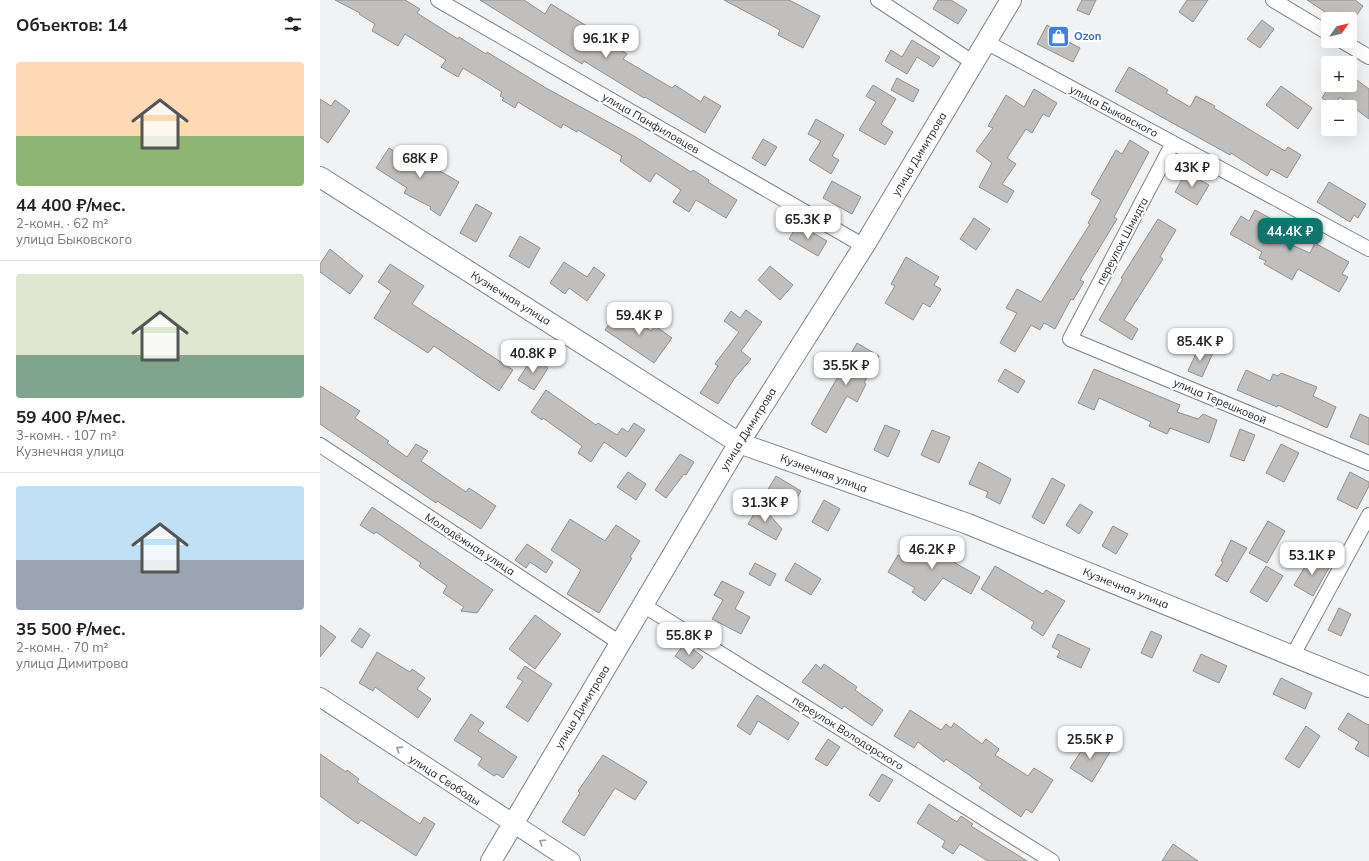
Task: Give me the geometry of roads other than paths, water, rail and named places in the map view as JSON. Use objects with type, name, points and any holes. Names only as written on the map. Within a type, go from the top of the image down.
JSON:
[{"type":"main road","name":"улица Димитрова","points":[[491,861],[739,442],[864,246],[1011,0]]},
{"type":"main road","name":"Кузнечная улица","points":[[320,177],[739,442],[968,524],[1369,687]]},
{"type":"street","name":"улица Панфиловцев","points":[[438,0],[864,246]]},
{"type":"street","points":[[878,0],[974,63]]},
{"type":"street","points":[[1273,0],[1321,28]]},
{"type":"street","name":"улица Быковского","points":[[986,42],[1369,249]]},
{"type":"street","points":[[1354,48],[1369,57]]},
{"type":"street","name":"переулок Шмидта","points":[[1070,338],[1173,143]]},
{"type":"street","name":"улица Терешковой","points":[[1070,338],[1369,463]]},
{"type":"street","name":"Молодёжная улица","points":[[320,445],[620,643]]},
{"type":"street","points":[[1293,655],[1369,515]]},
{"type":"street","name":"переулок Володарского","points":[[643,604],[1052,861]]},
{"type":"street","name":"улица Свободы","points":[[320,697],[571,861]]},
{"type":"place","name":"Ozon","points":[[1058,36]]}]
